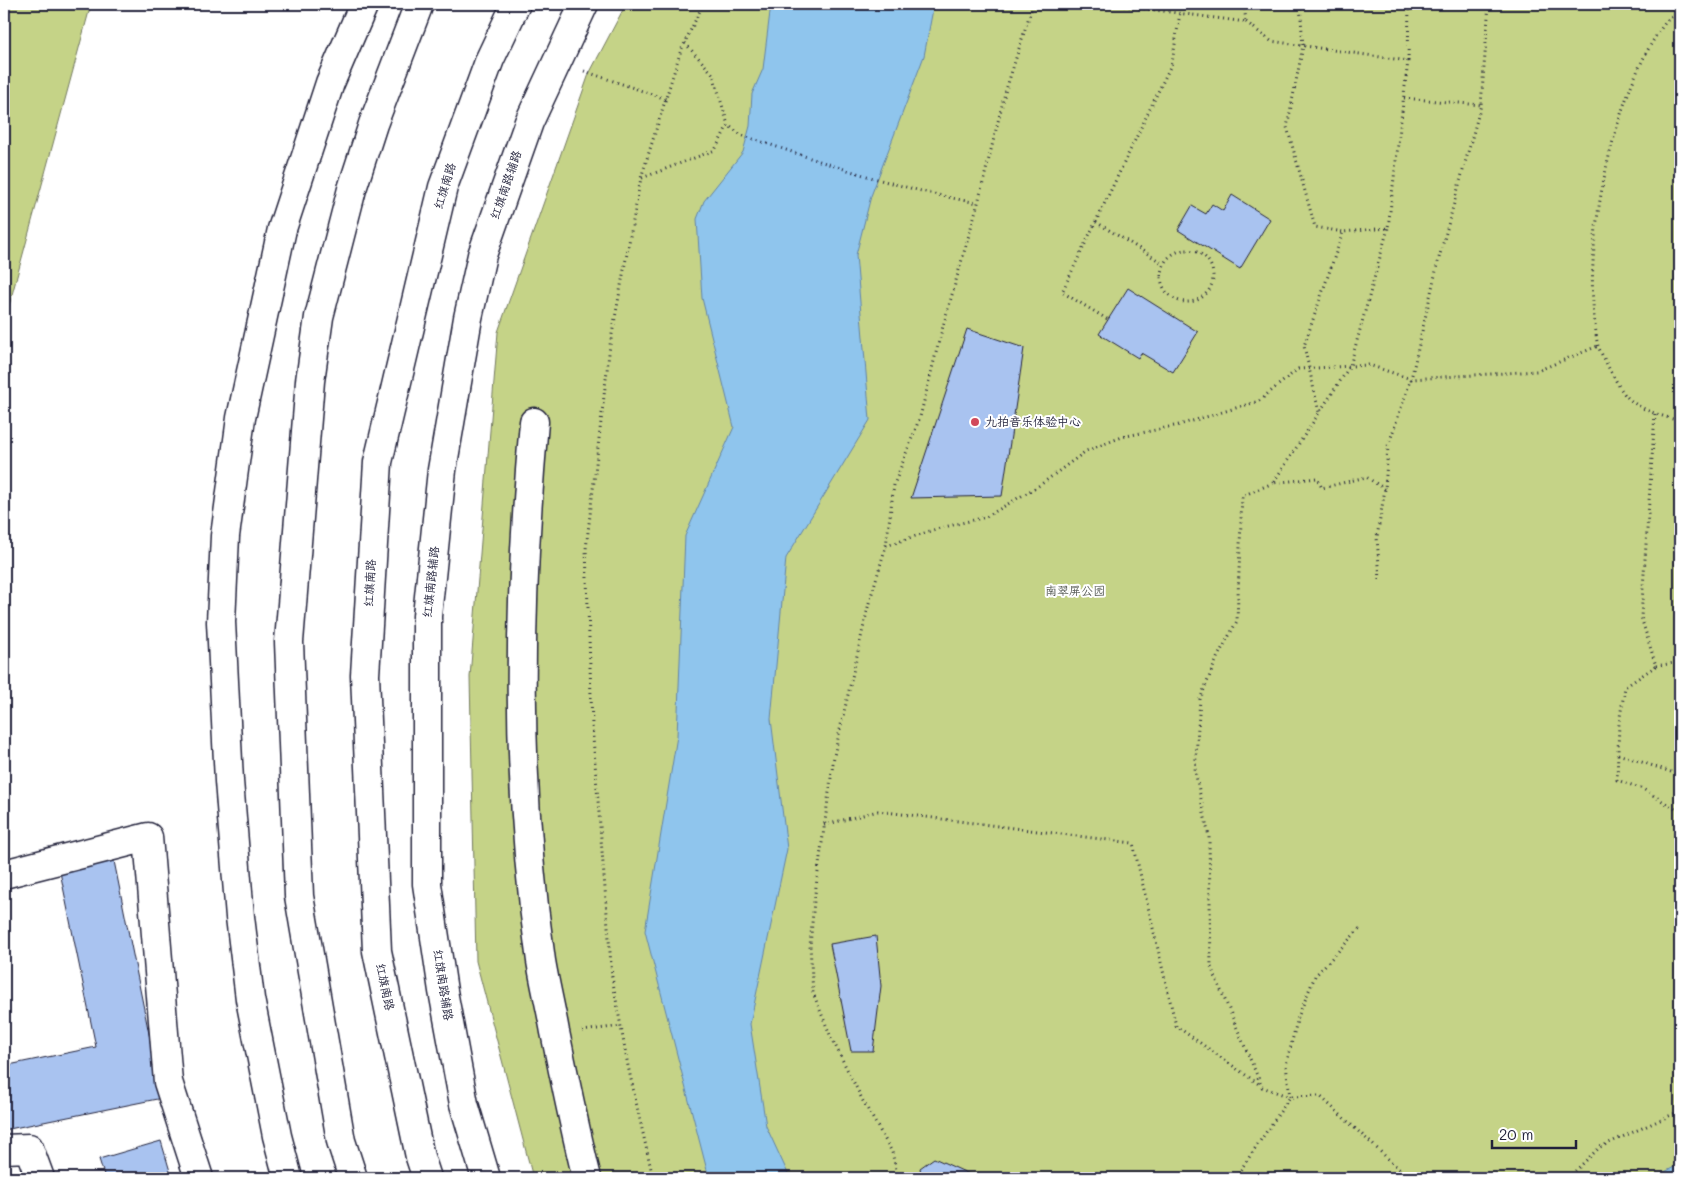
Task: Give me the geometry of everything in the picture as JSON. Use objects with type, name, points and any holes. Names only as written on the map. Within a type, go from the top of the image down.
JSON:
[{"type":"main road","points":[[288,1178],[277,1136],[250,999],[240,917],[229,780],[222,632],[225,536],[241,418],[282,229],[330,83],[364,4]]},
{"type":"main road","points":[[353,1178],[341,1141],[299,896],[289,642],[310,381],[319,316],[352,189],[373,124],[419,4]]},
{"type":"main road","name":"红旗南路","points":[[427,1178],[420,1157],[377,951],[365,675],[378,462],[443,188],[490,59],[516,4]]},
{"type":"main road","name":"红旗南路辅路","points":[[486,1178],[464,1104],[443,991],[427,884],[427,616],[442,470],[468,318],[482,255],[528,122],[584,4]]},
{"type":"main road","points":[[534,422],[526,513],[520,652],[525,810],[541,962],[587,1178]]},
{"type":"main road","points":[[4,874],[148,837],[168,1082],[199,1178]]},
{"type":"main road","points":[[16,1148],[40,1178]]},
{"type":"path","points":[[654,1178],[612,977],[592,725],[586,549],[610,345],[641,178],[685,43],[703,4]]},
{"type":"path","points":[[898,1178],[892,1152],[862,1101],[813,993],[810,946],[834,756],[868,603],[886,546],[894,485],[920,417],[940,337],[978,203],[1005,93],[1033,4]]},
{"type":"path","points":[[1109,4],[1246,22],[1271,41],[1408,61]]},
{"type":"path","points":[[1244,4],[1246,22]]},
{"type":"path","points":[[1300,4],[1303,46],[1287,127],[1315,227],[1344,232],[1388,228]]},
{"type":"path","points":[[1272,483],[1350,366],[1388,228],[1408,61],[1409,4]]},
{"type":"path","points":[[1380,580],[1377,537],[1385,489],[1388,446],[1411,379],[1440,258],[1481,105],[1489,4]]},
{"type":"path","points":[[1680,11],[1666,21],[1640,64],[1609,158],[1598,219],[1593,262],[1592,302],[1598,346],[1626,396],[1655,414],[1680,421]]},
{"type":"path","points":[[1107,319],[1062,292],[1172,63],[1180,13]]},
{"type":"path","points":[[685,43],[713,74],[728,125],[741,135],[890,183],[935,195],[978,203]]},
{"type":"path","points":[[558,58],[589,74],[666,98]]},
{"type":"path","points":[[1404,98],[1481,105]]},
{"type":"path","points":[[641,178],[715,150],[728,125]]},
{"type":"path","points":[[1096,222],[1164,264]]},
{"type":"path","points":[[1319,412],[1304,346],[1344,232]]},
{"type":"path","points":[[1192,250],[1200,253],[1211,265],[1213,273],[1209,289],[1196,300],[1186,302],[1170,296],[1162,280],[1164,264],[1176,252],[1192,250]]},
{"type":"path","points":[[886,546],[936,529],[986,517],[1040,485],[1086,450],[1122,437],[1179,425],[1259,401],[1298,369],[1369,366],[1411,379],[1537,371],[1598,346]]},
{"type":"path","points":[[1655,414],[1641,617],[1656,666]]},
{"type":"path","points":[[1262,1087],[1211,967],[1209,837],[1195,771],[1200,699],[1218,656],[1237,621],[1242,496],[1272,483],[1317,478],[1322,488],[1366,477],[1385,489]]},
{"type":"path","points":[[1680,662],[1656,666],[1625,687],[1618,723],[1618,780],[1643,789],[1680,812]]},
{"type":"path","points":[[1618,754],[1680,775]]},
{"type":"path","points":[[824,825],[878,811],[1134,842],[1176,1026],[1262,1087],[1290,1096],[1320,1096],[1409,1178]]},
{"type":"path","points":[[1235,1178],[1290,1096],[1286,1065],[1298,1017],[1314,976],[1362,927]]},
{"type":"path","points":[[556,1035],[621,1026]]},
{"type":"path","points":[[1568,1178],[1600,1147],[1680,1111]]},
{"type":"green space","points":[[4,4],[91,4],[4,324]]},
{"type":"green space","name":"南翠屏公园","points":[[626,4],[1680,4],[1680,1178],[533,1178],[476,961],[470,677],[498,332],[589,74]]},
{"type":"water","points":[[771,4],[934,4],[924,56],[871,196],[856,255],[870,420],[786,558],[771,719],[787,849],[750,1024],[766,1126],[790,1178],[709,1178],[645,931],[677,736],[685,536],[734,427],[702,298],[697,219],[704,201],[743,152],[750,126],[752,94],[763,69]]},
{"type":"water","points":[[1680,1164],[1680,1178],[1653,1178]]},
{"type":"building","points":[[1232,195],[1270,219],[1240,269],[1178,230],[1192,206],[1206,214],[1212,204],[1223,211]]},
{"type":"building","points":[[1128,288],[1198,332],[1173,372],[1141,353],[1138,358],[1099,334]]},
{"type":"building","name":"九拍音乐体验中心","points":[[967,329],[1024,348],[1002,496],[911,498]]},
{"type":"building","points":[[113,856],[162,1098],[4,1130],[4,1066],[96,1047],[59,867]]},
{"type":"building","points":[[876,936],[881,986],[873,1051],[851,1051],[830,944]]},
{"type":"building","points":[[161,1141],[172,1178],[105,1178],[99,1159]]},
{"type":"building","points":[[934,1158],[978,1178],[922,1178],[920,1168]]},
{"type":"place","name":"九拍音乐体验中心","points":[[975,422]]}]
